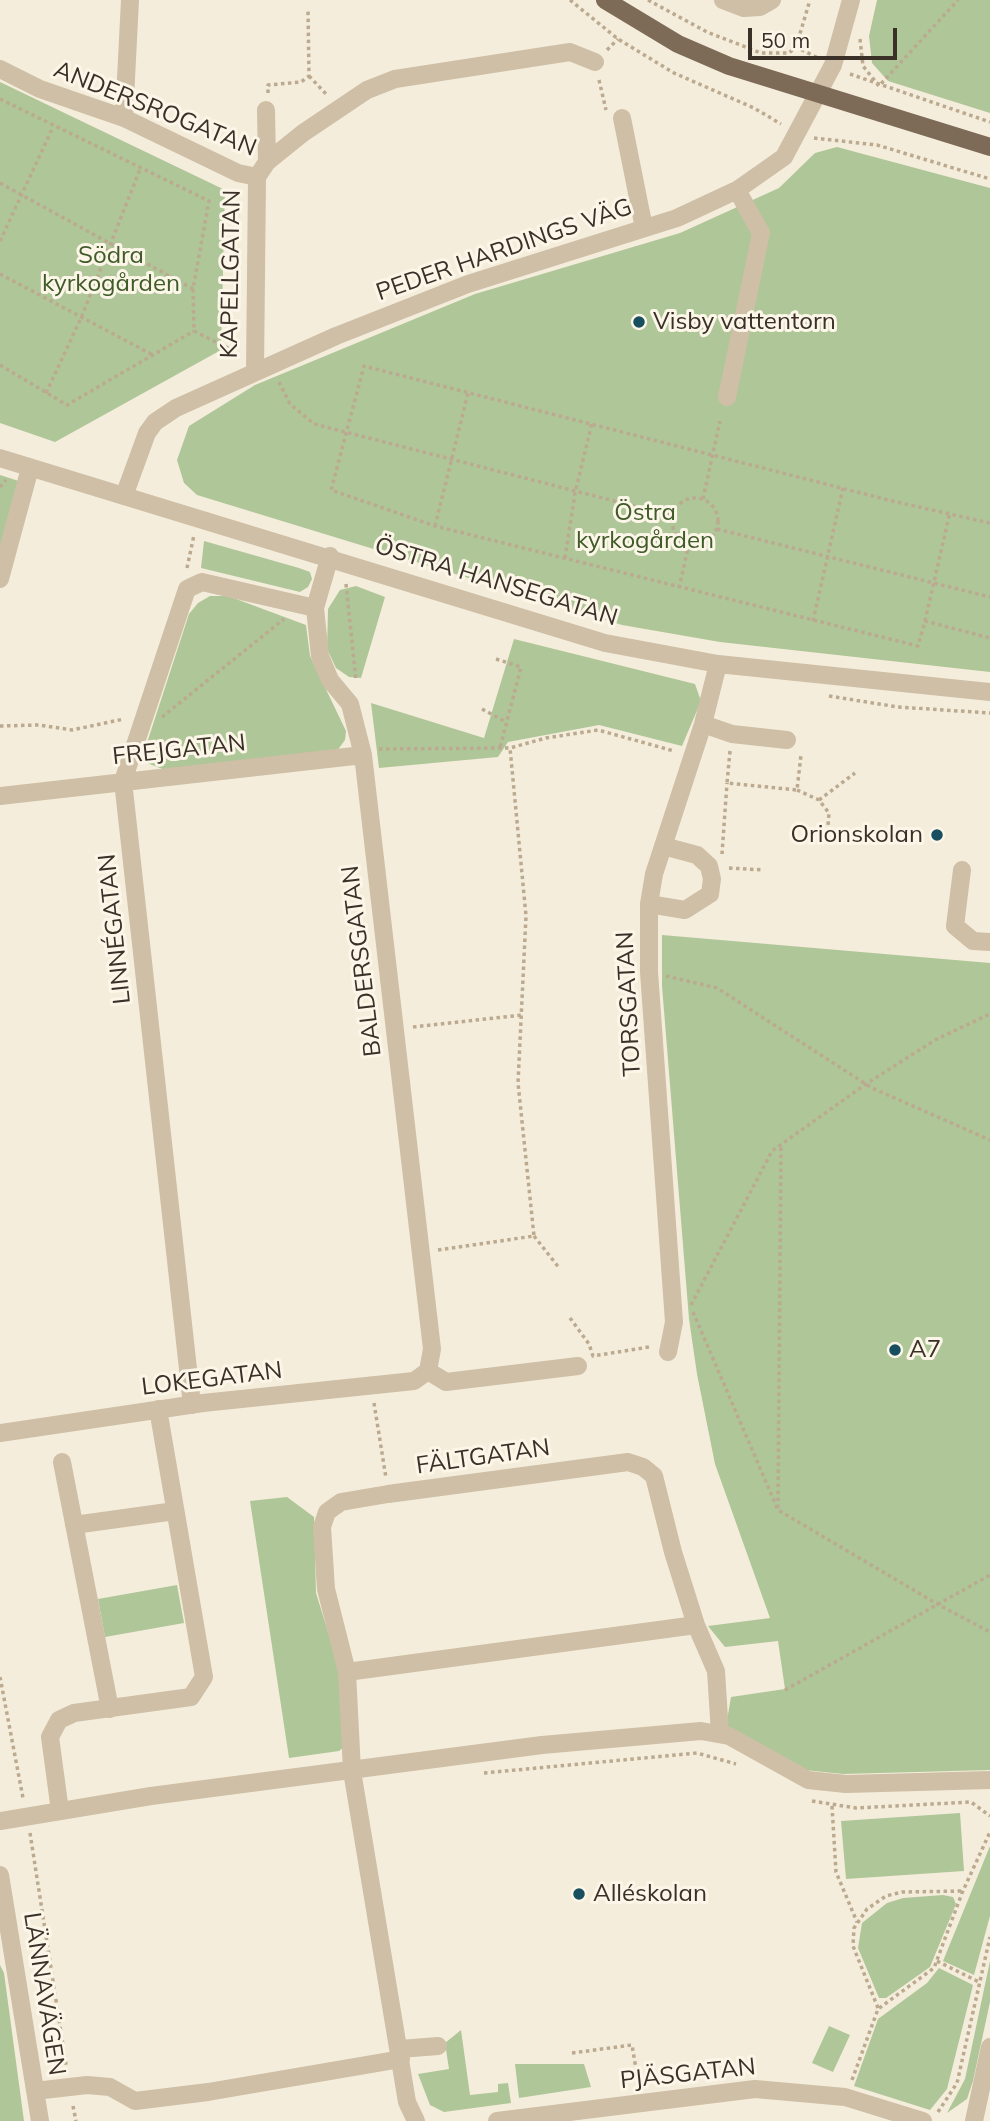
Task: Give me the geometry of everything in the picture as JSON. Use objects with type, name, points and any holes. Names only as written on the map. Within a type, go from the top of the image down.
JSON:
[{"type":"main road","points":[[605,0],[678,44],[729,66],[990,147]]},
{"type":"street","points":[[124,118],[130,0]]},
{"type":"street","points":[[723,0],[744,8],[760,7],[772,0]]},
{"type":"street","name":"PEDER HARDINGS VÄG","points":[[124,496],[141,446],[155,422],[176,408],[260,364],[468,284],[677,218],[737,190],[783,157],[833,65],[851,0]]},
{"type":"street","name":"ANDERSROGATAN","points":[[0,69],[40,89],[124,118],[238,173],[257,177],[267,162],[340,108],[367,90],[394,79],[570,52],[595,62]]},
{"type":"street","points":[[266,110],[267,162]]},
{"type":"street","points":[[622,118],[644,228]]},
{"type":"street","name":"KAPELLGATAN","points":[[257,177],[260,364]]},
{"type":"street","points":[[727,397],[761,233],[737,190]]},
{"type":"street","name":"ÖSTRA HANSEGATAN","points":[[0,458],[205,523],[330,556],[487,608],[605,643],[718,664],[990,692]]},
{"type":"street","points":[[0,579],[30,468]]},
{"type":"street","name":"BALDERSGATAN","points":[[330,556],[315,608],[320,656],[330,680],[350,704],[363,755],[432,1349],[428,1371]]},
{"type":"street","points":[[193,586],[202,582],[315,608]]},
{"type":"street","name":"LINNÉGATAN","points":[[191,1405],[123,781],[164,666],[185,594],[193,586]]},
{"type":"street","name":"TORSGATAN","points":[[669,1346],[674,1322],[649,972],[649,904],[663,846],[717,679],[718,664]]},
{"type":"street","points":[[703,724],[732,734],[787,740]]},
{"type":"street","name":"FREJGATAN","points":[[0,796],[363,755]]},
{"type":"street","points":[[649,904],[685,910],[710,894],[712,878],[709,866],[697,855],[663,846]]},
{"type":"street","points":[[962,870],[955,926],[973,941],[990,942]]},
{"type":"street","points":[[428,1371],[446,1382],[578,1366]]},
{"type":"street","name":"LOKEGATAN","points":[[0,1433],[158,1409],[414,1381],[428,1371]]},
{"type":"street","points":[[60,1811],[50,1737],[59,1720],[74,1713],[191,1697],[204,1677],[158,1409]]},
{"type":"street","points":[[62,1462],[110,1709]]},
{"type":"street","name":"FÄLTGATAN","points":[[352,1771],[347,1672],[326,1589],[322,1527],[327,1512],[341,1502],[388,1494],[628,1462],[643,1467],[654,1476],[673,1552],[696,1625],[716,1671],[720,1734]]},
{"type":"street","points":[[74,1525],[175,1511]]},
{"type":"street","points":[[347,1672],[696,1625]]},
{"type":"street","points":[[0,1821],[542,1745],[701,1731],[729,1736],[808,1780],[846,1784],[990,1780]]},
{"type":"street","points":[[352,1771],[409,2111],[416,2121]]},
{"type":"street","name":"LÄNNAVÄGEN","points":[[0,1875],[5,1929],[40,2121]]},
{"type":"street","points":[[35,2091],[70,2087],[110,2087],[135,2101],[208,2092],[438,2046]]},
{"type":"street","points":[[974,2121],[990,2047]]},
{"type":"street","name":"PJÄSGATAN","points":[[497,2121],[755,2089],[845,2097],[922,2121]]},
{"type":"path","points":[[570,0],[618,39],[674,73],[754,108],[797,133],[828,142],[842,139],[877,145],[990,179]]},
{"type":"path","points":[[796,47],[810,0]]},
{"type":"path","points":[[860,38],[863,66],[879,86],[958,0]]},
{"type":"path","points":[[308,10],[309,76],[340,108]]},
{"type":"path","points":[[595,62],[607,114],[622,118]]},
{"type":"path","points":[[266,110],[268,85],[301,82],[309,76]]},
{"type":"path","points":[[0,99],[209,201],[193,289],[194,331]]},
{"type":"path","points":[[0,241],[53,127]]},
{"type":"path","points":[[46,393],[81,318],[141,167]]},
{"type":"path","points":[[0,183],[193,289]]},
{"type":"path","points":[[0,274],[153,355]]},
{"type":"path","points":[[194,331],[225,349],[260,364],[290,404],[314,424],[673,516]]},
{"type":"path","points":[[0,365],[67,405],[194,331]]},
{"type":"path","points":[[950,512],[918,646],[435,526],[331,490],[364,366],[711,455],[950,512],[990,523]]},
{"type":"path","points":[[435,526],[468,393]]},
{"type":"path","points":[[703,499],[720,421]]},
{"type":"path","points":[[565,558],[575,492],[592,423]]},
{"type":"path","points":[[813,621],[843,488]]},
{"type":"path","points":[[703,499],[717,512],[717,529],[706,542],[689,544],[675,533],[673,516],[684,501],[703,499]]},
{"type":"path","points":[[193,586],[187,567],[196,529]]},
{"type":"path","points":[[717,529],[990,597]]},
{"type":"path","points":[[679,588],[689,544]]},
{"type":"path","points":[[345,576],[357,688]]},
{"type":"path","points":[[925,621],[990,638]]},
{"type":"path","points":[[496,659],[521,667],[500,748]]},
{"type":"path","points":[[482,709],[506,722]]},
{"type":"path","points":[[363,755],[378,750],[510,748],[546,738],[598,730],[693,757]]},
{"type":"path","points":[[722,855],[732,734]]},
{"type":"path","points":[[510,748],[526,916],[518,1083],[534,1236],[560,1269]]},
{"type":"path","points":[[797,790],[801,755]]},
{"type":"path","points":[[820,800],[855,773]]},
{"type":"path","points":[[727,783],[797,790],[820,800],[829,813],[827,838]]},
{"type":"path","points":[[721,867],[764,870]]},
{"type":"path","points":[[649,972],[717,988],[866,1084],[990,1140]]},
{"type":"path","points":[[570,1318],[589,1344],[593,1356],[669,1346],[772,1151],[866,1084],[935,1040],[990,1014]]},
{"type":"path","points":[[394,1029],[522,1015]]},
{"type":"path","points":[[778,1510],[781,1145]]},
{"type":"path","points":[[421,1252],[534,1236]]},
{"type":"path","points":[[691,1305],[778,1510],[990,1632]]},
{"type":"path","points":[[372,1385],[388,1494]]},
{"type":"path","points":[[785,1690],[990,1575]]},
{"type":"path","points":[[0,1676],[31,1836],[76,2121]]},
{"type":"path","points":[[474,1774],[696,1753],[722,1757],[741,1765]]},
{"type":"path","points":[[806,1799],[832,1806],[971,1802],[990,1816]]},
{"type":"path","points":[[832,1806],[836,1872],[858,1923]]},
{"type":"path","points":[[845,2097],[878,2009],[934,1968],[963,1891],[990,1832]]},
{"type":"path","points":[[31,1836],[39,1834]]},
{"type":"path","points":[[878,2009],[853,1946],[858,1923],[867,1909],[886,1896],[902,1892],[963,1891]]},
{"type":"path","points":[[935,2121],[957,2083],[990,1937]]},
{"type":"path","points":[[936,1961],[979,1982]]},
{"type":"path","points":[[572,2053],[632,2045],[641,2103]]},
{"type":"green space","points":[[877,0],[990,0],[990,113],[888,81],[872,63],[869,36]]},
{"type":"green space","name":"Södra kyrkogården","points":[[0,82],[225,190],[221,350],[55,442],[0,423]]},
{"type":"green space","name":"Östra kyrkogården","points":[[837,147],[990,188],[990,672],[720,642],[622,625],[197,495],[184,483],[177,460],[189,426],[255,385],[475,294],[680,233],[779,188],[815,153]]},
{"type":"green space","points":[[0,475],[22,482],[0,559]]},
{"type":"green space","points":[[204,541],[299,568],[310,572],[312,579],[308,587],[300,592],[201,568]]},
{"type":"green space","points":[[356,586],[385,597],[361,678],[349,677],[336,668],[327,649],[328,609],[340,590]]},
{"type":"green space","points":[[210,596],[228,596],[306,625],[310,656],[346,731],[345,740],[337,751],[165,770],[147,763],[144,752],[189,614],[198,603]]},
{"type":"green space","points":[[514,639],[695,684],[701,701],[682,746],[599,725],[508,742],[498,757],[379,768],[371,703],[484,738]]},
{"type":"green space","points":[[662,935],[990,963],[990,1770],[843,1774],[805,1770],[726,1726],[731,1697],[785,1689],[778,1641],[725,1647],[708,1626],[770,1618],[715,1464],[697,1374],[689,1319],[662,986]]},
{"type":"green space","points":[[287,1497],[314,1517],[316,1593],[341,1674],[345,1746],[339,1751],[289,1758],[250,1501]]},
{"type":"green space","points":[[177,1585],[184,1623],[105,1637],[98,1599]]},
{"type":"green space","points":[[960,1813],[964,1871],[846,1879],[841,1821]]},
{"type":"green space","points":[[990,1846],[990,1916],[974,1975],[943,1961]]},
{"type":"green space","points":[[943,1895],[953,1897],[956,1904],[930,1967],[886,1998],[879,1998],[858,1948],[862,1923],[887,1903],[903,1898]]},
{"type":"green space","points":[[990,1961],[990,2002],[973,2081],[967,2099],[947,2113],[965,2079]]},
{"type":"green space","points":[[0,1965],[4,1973],[24,2121],[0,2121]]},
{"type":"green space","points":[[939,1968],[973,1985],[947,2089],[930,2110],[854,2086],[878,2019],[927,1983]]},
{"type":"green space","points":[[829,2026],[850,2035],[833,2072],[812,2063]]},
{"type":"green space","points":[[461,2030],[470,2095],[498,2092],[498,2084],[508,2083],[511,2103],[444,2112],[430,2105],[418,2074],[449,2069],[445,2043]]},
{"type":"green space","points":[[515,2064],[584,2064],[591,2087],[519,2098]]},
{"type":"place","name":"Visby vattentorn","points":[[639,322]]},
{"type":"place","name":"Orionskolan","points":[[937,835]]},
{"type":"place","name":"A7","points":[[895,1350]]},
{"type":"place","name":"Alléskolan","points":[[579,1894]]}]
